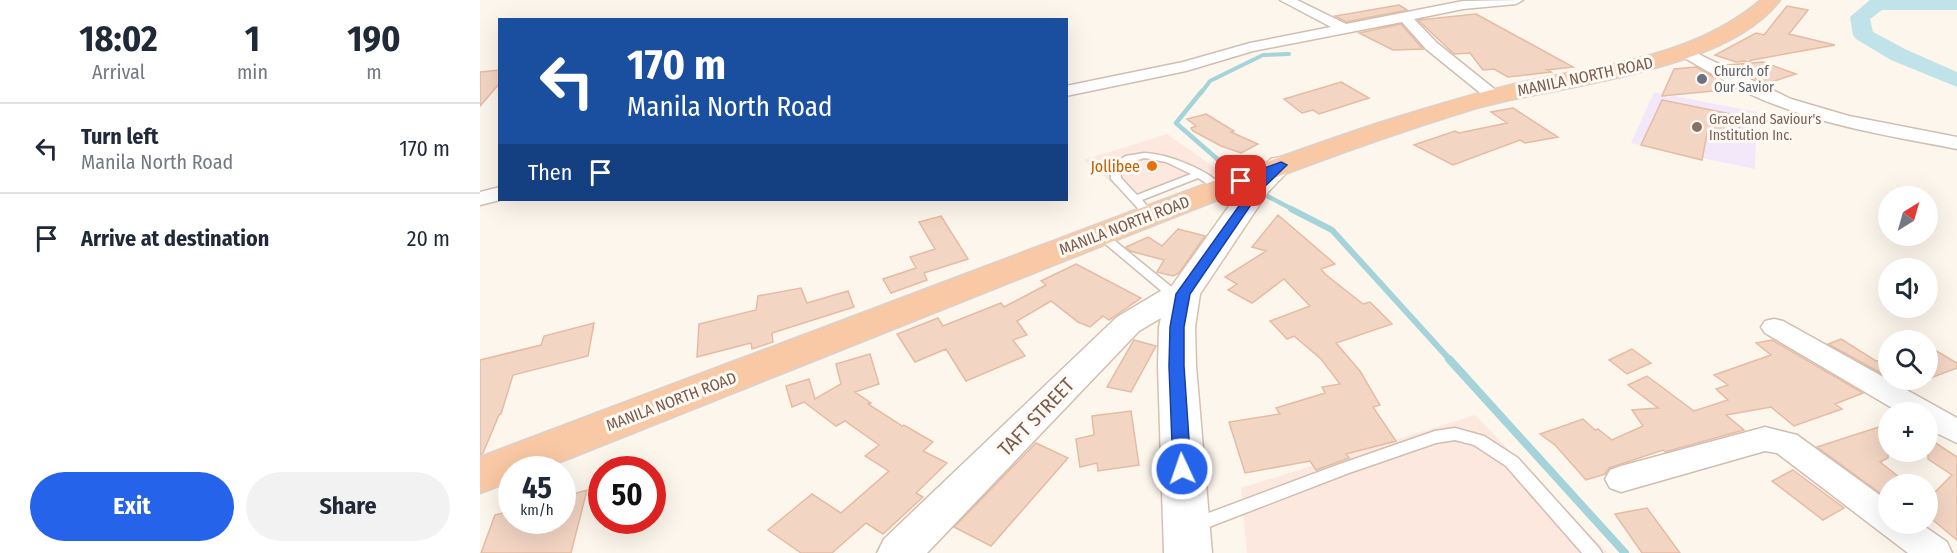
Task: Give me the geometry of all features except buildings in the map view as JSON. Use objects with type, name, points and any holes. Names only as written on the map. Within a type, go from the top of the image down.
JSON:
[{"type":"highway","name":"MANILA NORTH ROAD","points":[[480,475],[1100,234],[1143,207],[1209,182],[1281,165],[1388,128],[1495,96],[1686,53],[1727,33],[1764,8],[1771,0]]},
{"type":"main road","points":[[1187,541],[1177,366],[1179,295],[1257,187],[1281,165]]},
{"type":"street","points":[[1287,0],[1345,29]]},
{"type":"street","points":[[1068,91],[1186,66],[1250,47],[1463,5],[1516,0]]},
{"type":"street","points":[[1406,17],[1409,24],[1439,52],[1495,96]]},
{"type":"street","points":[[1686,53],[1772,97],[1804,110],[1957,143]]},
{"type":"street","points":[[480,199],[498,194]]},
{"type":"street","name":"TAFT STREET","points":[[899,553],[1128,324],[1179,295]]},
{"type":"street","points":[[1774,327],[1905,402]]},
{"type":"street","points":[[1938,422],[1957,432]]},
{"type":"street","points":[[1621,479],[1765,439],[1786,443],[1878,512]]},
{"type":"street","points":[[1909,534],[1935,553]]},
{"type":"lane","points":[[1143,207],[1119,183],[1114,174],[1115,165],[1126,159],[1153,154],[1165,157],[1209,182]]},
{"type":"lane","points":[[1100,234],[1179,295]]},
{"type":"lane","points":[[1187,541],[1343,469],[1435,437],[1455,434],[1479,440],[1512,462],[1593,553]]},
{"type":"shaded area","name":"Graceland Saviour's Institution Inc.","points":[[1654,92],[1757,112],[1755,169],[1631,143]]},
{"type":"shaded area","name":"Jollibee","points":[[1167,134],[1221,172],[1135,202],[1084,160]]},
{"type":"shaded area","points":[[1475,415],[1608,553],[1247,553],[1241,488]]},
{"type":"waterway","points":[[1957,4],[1877,4],[1860,17],[1863,35],[1899,55],[1957,80]]},
{"type":"waterway","points":[[1201,93],[1210,81],[1263,55],[1289,54]]},
{"type":"waterway","points":[[1202,91],[1176,123],[1231,171]]},
{"type":"waterway","points":[[1265,195],[1294,210]]},
{"type":"waterway","points":[[1291,209],[1332,230],[1451,361]]},
{"type":"waterway","points":[[1449,359],[1625,553]]},
{"type":"place","name":"Church of Our Savior","points":[[1702,79]]},
{"type":"place","name":"Graceland Saviour's Institution Inc.","points":[[1697,127]]},
{"type":"place","name":"Jollibee","points":[[1152,166]]},
{"type":"route","points":[[1182,469],[1177,327],[1183,294],[1257,187],[1281,165],[1241,181]]}]
